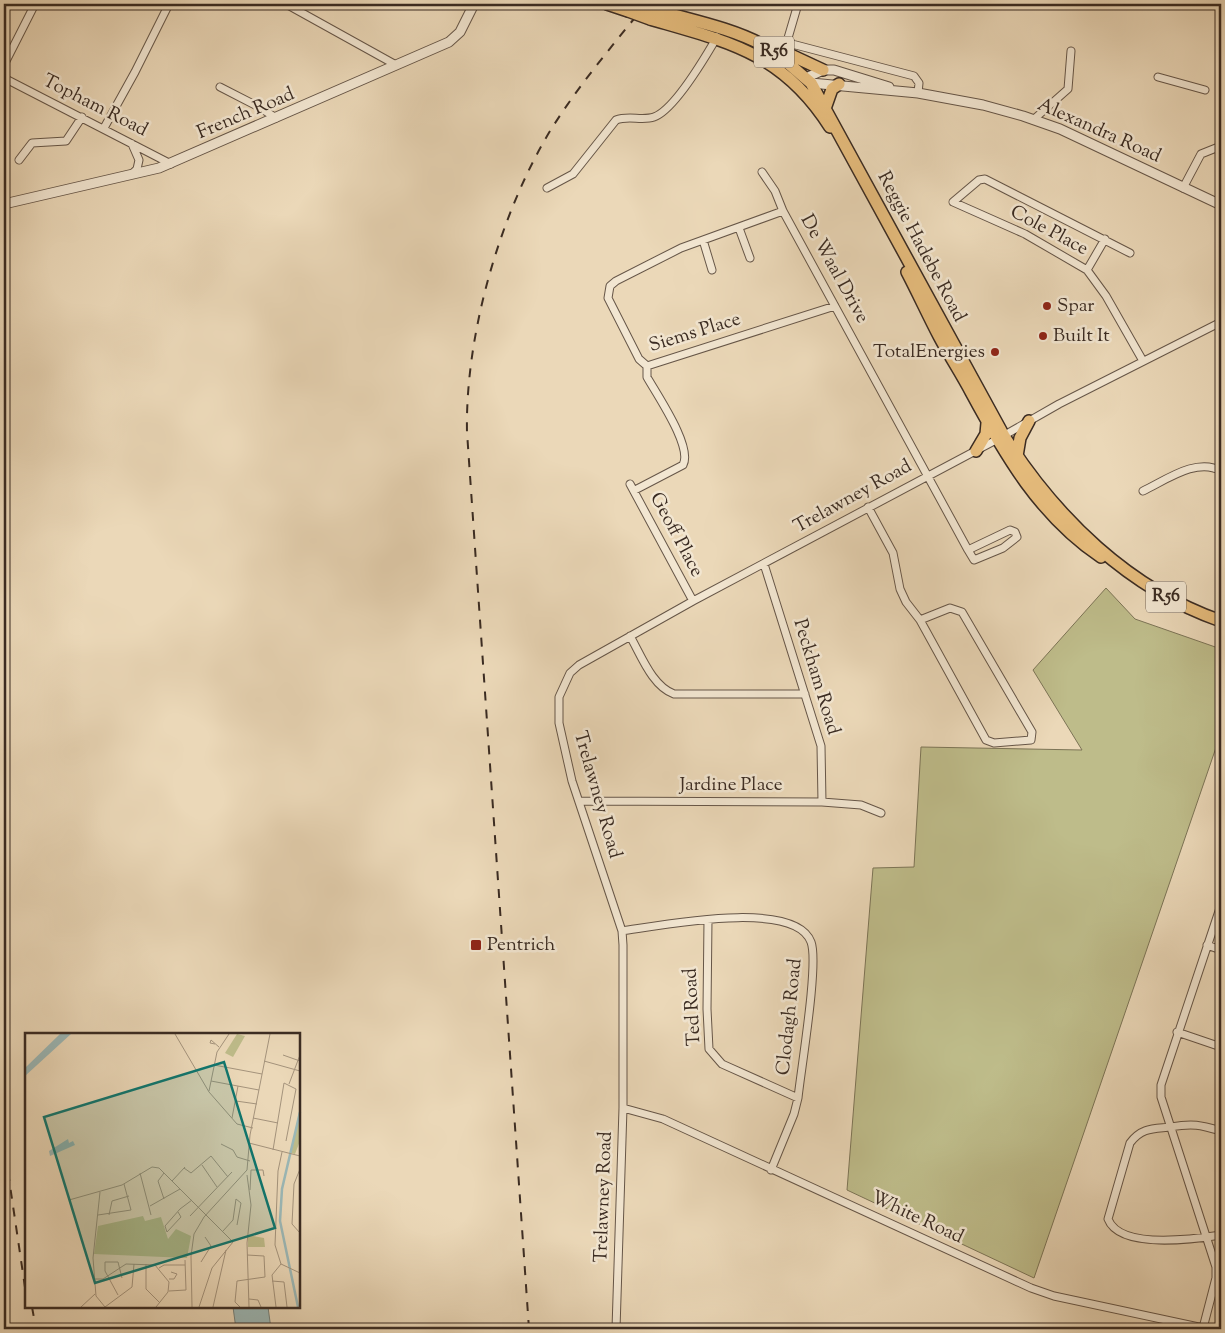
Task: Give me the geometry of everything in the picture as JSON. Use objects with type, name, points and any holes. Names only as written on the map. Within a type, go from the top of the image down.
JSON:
[{"type":"main road","name":"R56","points":[[607,4],[628,11],[652,14],[762,45],[807,81]]},
{"type":"main road","name":"R56","points":[[638,4],[652,14]]},
{"type":"main road","name":"R56","points":[[719,33],[779,69],[792,81]]},
{"type":"main road","points":[[762,45],[781,50],[823,70]]},
{"type":"main road","points":[[792,81],[807,81]]},
{"type":"main road","name":"Reggie Hadebe Road","points":[[792,81],[826,114],[987,423],[1017,456],[1064,514],[1116,564]]},
{"type":"main road","name":"Reggie Hadebe Road","points":[[807,81],[1024,481],[1056,520],[1080,543],[1116,564],[1143,584],[1170,599],[1221,621]]},
{"type":"main road","points":[[826,114],[832,90],[839,84]]},
{"type":"main road","points":[[1017,456],[1020,438],[1029,421]]},
{"type":"main road","points":[[976,451],[986,434],[987,423]]},
{"type":"street","points":[[4,65],[36,4]]},
{"type":"street","points":[[104,128],[169,4]]},
{"type":"street","points":[[286,4],[396,65]]},
{"type":"street","name":"French Road","points":[[4,204],[130,176],[170,164],[456,38],[474,4]]},
{"type":"street","points":[[798,4],[788,38],[792,44],[914,76],[919,83],[918,93]]},
{"type":"street","points":[[547,188],[573,174],[616,120],[624,117],[652,117],[668,107],[698,68],[719,33]]},
{"type":"street","points":[[1032,120],[1068,89],[1071,51]]},
{"type":"street","points":[[807,81],[823,70]]},
{"type":"street","name":"Alexandra Road","points":[[823,70],[840,72],[899,90],[983,105],[1032,120],[1060,130],[1221,205]]},
{"type":"street","points":[[1158,77],[1205,90]]},
{"type":"street","name":"Topham Road","points":[[4,78],[104,128],[170,164]]},
{"type":"street","name":"Alexandra Road","points":[[807,81],[885,91],[899,90]]},
{"type":"street","points":[[220,87],[259,106],[276,118]]},
{"type":"street","points":[[19,160],[32,143],[66,141],[82,117]]},
{"type":"street","points":[[130,176],[137,169],[139,160],[131,143]]},
{"type":"street","points":[[1183,188],[1201,154],[1221,146]]},
{"type":"street","name":"De Waal Drive","points":[[762,172],[775,192],[783,211],[968,550]]},
{"type":"street","name":"Cole Place","points":[[1105,239],[985,179],[979,180],[953,202],[1025,234],[1087,270],[1106,296],[1143,361]]},
{"type":"street","name":"De Waal Drive","points":[[608,290],[616,280],[681,248],[783,211]]},
{"type":"street","points":[[738,228],[750,258]]},
{"type":"street","points":[[1087,270],[1105,239],[1130,253]]},
{"type":"street","points":[[702,240],[712,270]]},
{"type":"street","name":"Siems Place","points":[[608,290],[608,298],[625,332],[639,359],[647,366],[835,306]]},
{"type":"street","name":"Trelawney Road","points":[[616,1329],[623,1108],[624,960],[622,931],[579,801],[562,742],[559,723],[559,697],[570,673],[579,665],[693,601],[1029,421],[1221,322]]},
{"type":"street","name":"Geoff Place","points":[[647,366],[648,377],[682,440],[686,457],[683,465],[632,487],[693,601]]},
{"type":"street","points":[[1143,491],[1195,466],[1212,466],[1221,471]]},
{"type":"street","points":[[868,507],[893,554],[900,589],[920,620],[986,740],[994,743],[1031,740],[1032,732],[962,612],[950,608],[920,620]]},
{"type":"street","points":[[1010,530],[1015,532],[1017,537],[1003,548],[977,561],[974,560],[968,550],[1010,530]]},
{"type":"street","name":"Peckham Road","points":[[764,564],[821,746],[822,802]]},
{"type":"street","points":[[630,636],[656,681],[668,692],[674,694],[805,694]]},
{"type":"street","name":"Jardine Place","points":[[579,801],[822,802],[862,805],[881,813]]},
{"type":"street","points":[[1205,1329],[1216,1278],[1216,1267],[1161,1097],[1161,1085],[1177,1032],[1221,905]]},
{"type":"street","name":"Clodagh Road","points":[[622,931],[724,918],[783,920],[799,928],[808,936],[813,951],[798,1098],[794,1114],[772,1170]]},
{"type":"street","name":"Ted Road","points":[[708,920],[707,1009],[709,1049],[722,1064],[798,1098]]},
{"type":"street","points":[[1207,945],[1221,950]]},
{"type":"street","points":[[1177,1032],[1221,1047]]},
{"type":"street","name":"White Road","points":[[623,1108],[663,1119],[1032,1288],[1054,1296],[1205,1329]]},
{"type":"street","points":[[1221,1131],[1192,1123],[1147,1129],[1136,1134],[1130,1143],[1108,1219],[1115,1229],[1123,1233],[1158,1241],[1221,1235]]},
{"type":"shaded area","points":[[1106,588],[1135,619],[1221,649],[1221,733],[1034,1278],[847,1190],[873,868],[914,867],[921,747],[1082,750],[1033,670]]},
{"type":"water","points":[[233,1308],[268,1308],[271,1329],[236,1329]]},
{"type":"railway","points":[[529,1329],[467,432],[468,395],[479,316],[501,237],[516,199],[532,164],[561,114],[596,66],[646,4]]},
{"type":"railway","points":[[8,1172],[25,1287]]},
{"type":"railway","points":[[32,1308],[36,1329]]},
{"type":"place","name":"Spar","points":[[1047,306]]},
{"type":"place","name":"Built It","points":[[1043,336]]},
{"type":"place","name":"TotalEnergies","points":[[995,352]]},
{"type":"place","name":"Pentrich","points":[[476,945]]}]
